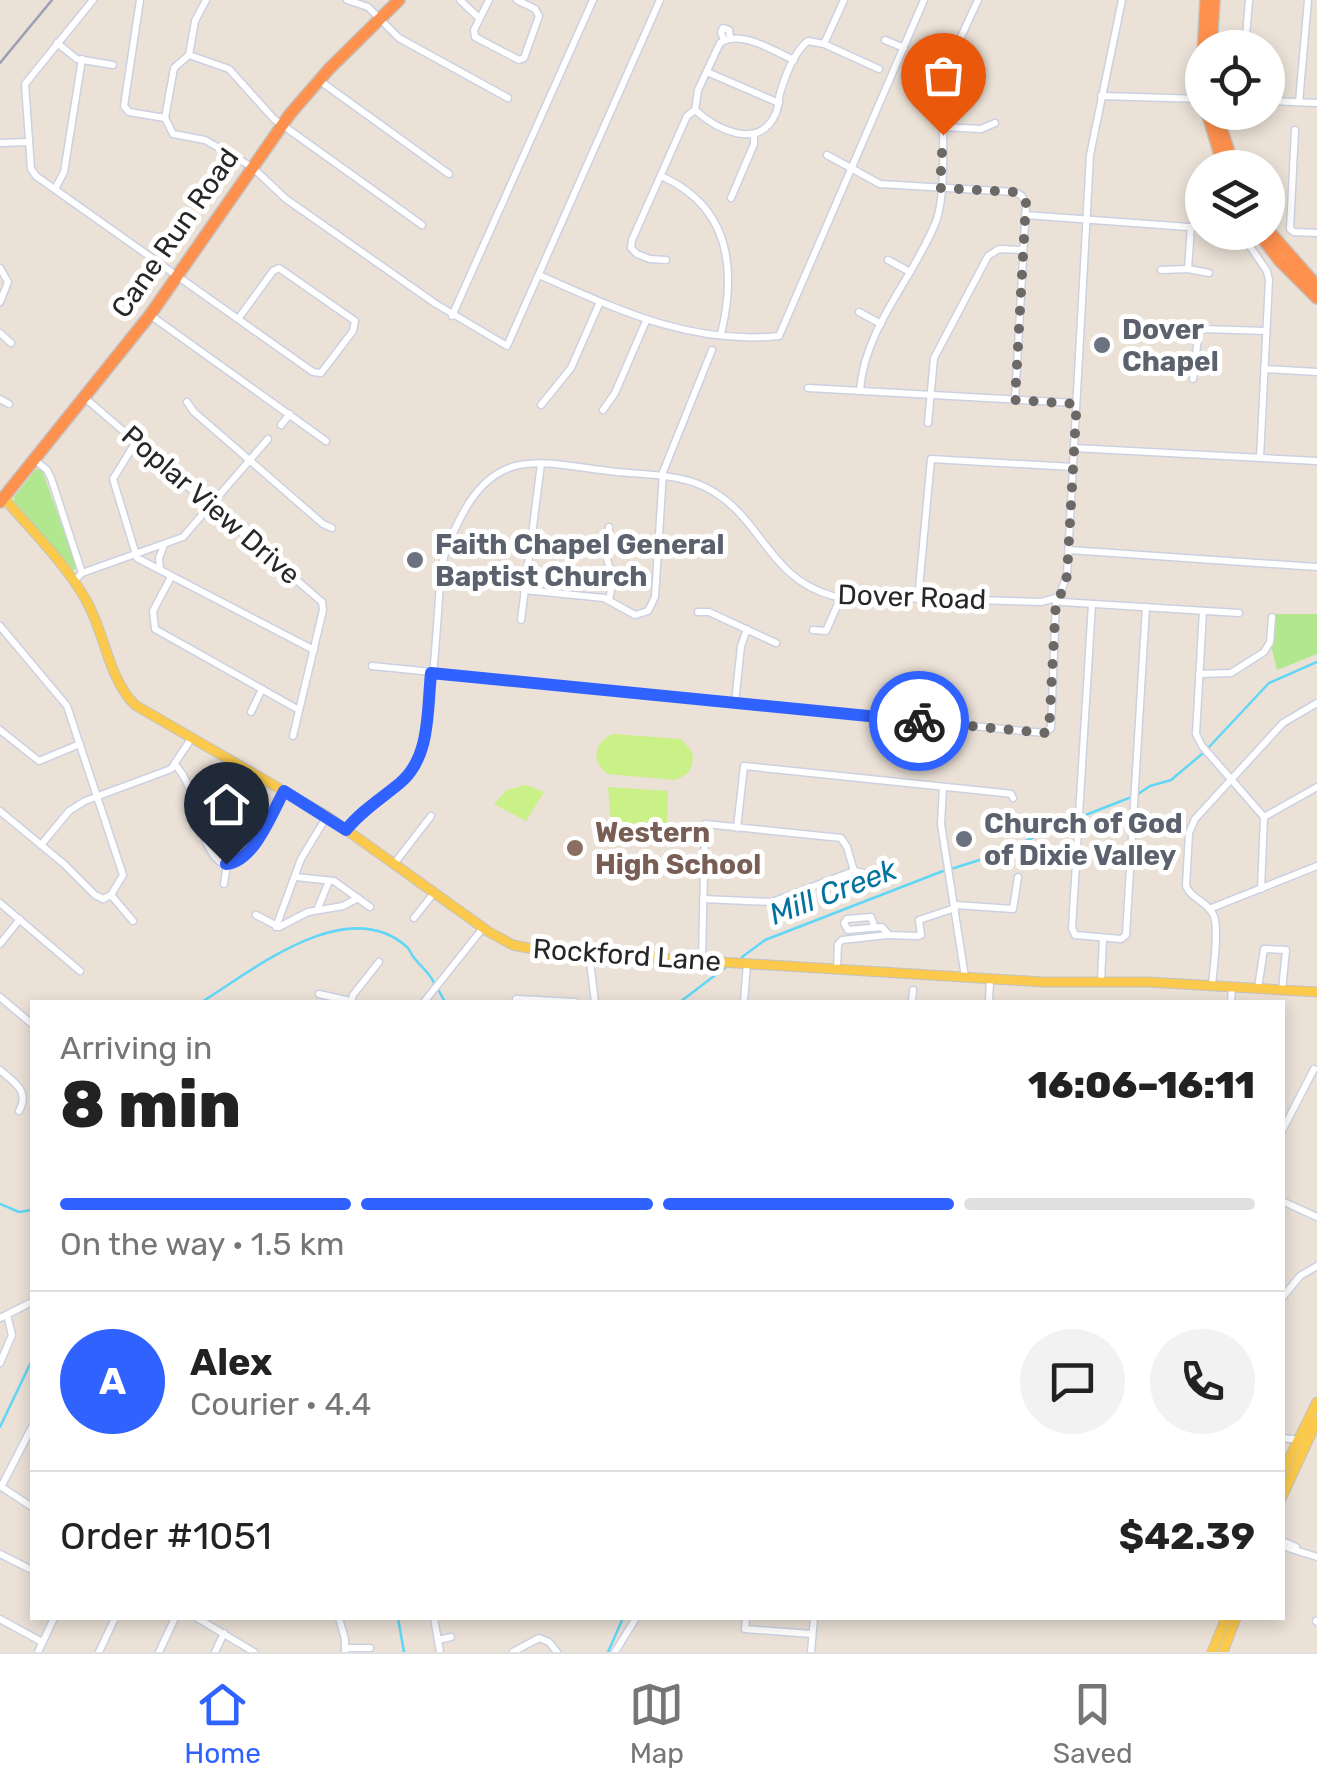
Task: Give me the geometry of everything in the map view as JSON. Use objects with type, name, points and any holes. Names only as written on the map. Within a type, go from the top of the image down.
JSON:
[{"type":"highway","name":"Cane Run Road","points":[[1,498],[150,314],[318,80],[400,0]]},
{"type":"highway","points":[[1204,30],[1206,0]]},
{"type":"highway","points":[[1212,30],[1214,0]]},
{"type":"highway","points":[[1285,249],[1317,286]]},
{"type":"highway","points":[[1273,250],[1317,298]]},
{"type":"main road","name":"Rockford Lane","points":[[1,498],[78,577],[120,685],[144,712],[327,816],[484,928],[522,948],[990,979],[1317,992]]},
{"type":"main road","points":[[1285,1488],[1317,1402]]},
{"type":"main road","points":[[1285,1467],[1317,1420]]},
{"type":"main road","points":[[1212,1652],[1225,1620]]},
{"type":"main road","points":[[1223,1652],[1235,1620]]},
{"type":"street","points":[[93,0],[26,84],[32,172],[55,190],[238,319],[318,374],[326,370],[356,326],[351,317],[279,268],[270,274],[238,319]]},
{"type":"street","points":[[140,0],[124,106],[129,112],[165,118]]},
{"type":"street","points":[[206,0],[195,21],[189,55],[174,68],[165,118],[168,128],[176,136],[205,140],[252,167],[286,199],[452,316],[503,346],[510,343],[660,0]]},
{"type":"street","points":[[348,0],[366,6],[399,38],[508,98]]},
{"type":"street","points":[[460,0],[479,18]]},
{"type":"street","points":[[490,0],[474,30],[477,40],[513,59],[524,58],[539,16],[535,9],[518,0]]},
{"type":"street","points":[[452,316],[592,0]]},
{"type":"street","points":[[824,44],[844,0]]},
{"type":"street","points":[[539,275],[646,321],[683,331],[776,337],[782,333],[924,0]]},
{"type":"street","points":[[860,391],[864,358],[936,222],[943,127],[939,93],[978,0]]},
{"type":"street","points":[[372,666],[1046,733],[1050,728],[1057,599],[1066,582],[1090,155],[1122,0]]},
{"type":"street","points":[[1246,30],[1249,0]]},
{"type":"street","points":[[1299,102],[1308,0]]},
{"type":"street","points":[[666,260],[650,259],[631,248],[687,116],[695,110],[707,72],[727,38],[742,38],[794,60]]},
{"type":"street","points":[[885,40],[904,48]]},
{"type":"street","points":[[695,110],[705,120],[739,136],[754,134],[773,120],[779,92],[806,42],[824,44],[879,68]]},
{"type":"street","points":[[58,43],[82,60],[113,65]]},
{"type":"street","points":[[189,55],[219,63],[233,72],[263,109],[282,125],[422,225]]},
{"type":"street","points":[[55,190],[64,172],[82,60]]},
{"type":"street","points":[[707,72],[779,103]]},
{"type":"street","points":[[318,80],[448,174]]},
{"type":"street","points":[[1101,96],[1185,98]]},
{"type":"street","points":[[1285,102],[1317,103]]},
{"type":"street","points":[[943,127],[981,129],[995,123]]},
{"type":"street","points":[[1295,130],[1290,227],[1294,232],[1317,234]]},
{"type":"street","points":[[730,198],[754,144],[754,134]]},
{"type":"street","points":[[0,144],[28,142]]},
{"type":"street","points":[[827,155],[880,184],[1021,195],[1026,202],[1015,400]]},
{"type":"street","points":[[660,176],[682,186],[720,226],[730,287],[721,334]]},
{"type":"street","points":[[1025,215],[1185,227]]},
{"type":"street","points":[[928,423],[936,351],[988,256],[999,248],[1023,250]]},
{"type":"street","points":[[1188,268],[1189,250]]},
{"type":"street","points":[[1252,250],[1268,275],[1260,458]]},
{"type":"street","points":[[888,260],[910,272]]},
{"type":"street","points":[[0,268],[8,282],[0,302]]},
{"type":"street","points":[[1161,270],[1188,268],[1209,273]]},
{"type":"street","points":[[541,405],[571,368],[600,302]]},
{"type":"street","points":[[859,312],[882,324]]},
{"type":"street","points":[[150,314],[326,440]]},
{"type":"street","points":[[602,410],[615,394],[646,321]]},
{"type":"street","points":[[1162,335],[1168,328],[1266,331]]},
{"type":"street","points":[[1193,379],[1198,329]]},
{"type":"street","points":[[0,333],[11,343]]},
{"type":"street","points":[[524,590],[609,600],[635,615],[648,610],[654,601],[663,476],[712,350]]},
{"type":"street","points":[[1264,369],[1317,372]]},
{"type":"street","points":[[808,388],[1076,404]]},
{"type":"street","name":"Poplar View Drive","points":[[85,398],[322,602],[293,736]]},
{"type":"street","points":[[0,399],[10,404]]},
{"type":"street","points":[[187,402],[332,528]]},
{"type":"street","points":[[280,425],[290,414]]},
{"type":"street","points":[[137,440],[112,480],[139,560],[314,650]]},
{"type":"street","points":[[78,577],[183,537],[268,440]]},
{"type":"street","points":[[1074,448],[1317,461]]},
{"type":"street","name":"Rockford Lane","points":[[35,460],[48,472],[78,577]]},
{"type":"street","points":[[918,600],[931,460],[1073,467]]},
{"type":"street","points":[[521,620],[542,464]]},
{"type":"street","name":"Dover Road","points":[[346,830],[416,765],[423,744],[442,564],[476,490],[491,475],[510,466],[542,464],[692,481],[731,505],[789,576],[820,592],[841,597],[1057,599],[1240,614]]},
{"type":"street","points":[[609,527],[606,554],[613,580],[609,600]]},
{"type":"street","points":[[160,572],[159,558],[164,546]]},
{"type":"street","points":[[1068,550],[1317,567]]},
{"type":"street","points":[[171,577],[152,614],[155,628],[299,710]]},
{"type":"street","points":[[813,630],[826,631],[841,597]]},
{"type":"street","points":[[1092,604],[1072,928],[1078,936],[1103,938],[1121,939],[1126,932],[1146,608]]},
{"type":"street","points":[[1203,611],[1198,738],[1264,817],[1261,889]]},
{"type":"street","points":[[698,612],[709,612],[776,643]]},
{"type":"street","points":[[1199,674],[1228,674],[1264,652],[1270,642],[1272,618]]},
{"type":"street","points":[[0,626],[65,704],[123,875],[120,884],[104,899],[95,896],[0,811]]},
{"type":"street","points":[[736,703],[741,646],[747,630]]},
{"type":"street","points":[[19,670],[29,660]]},
{"type":"street","points":[[250,712],[262,690]]},
{"type":"street","points":[[1212,986],[1215,923],[1209,908],[1191,896],[1186,886],[1189,833],[1195,820],[1282,722],[1317,703]]},
{"type":"street","points":[[0,730],[38,761],[80,744]]},
{"type":"street","points":[[40,844],[70,811],[96,795],[169,770],[191,739]]},
{"type":"street","points":[[175,765],[188,783],[213,856],[226,864],[235,864],[243,857],[266,828],[284,791]]},
{"type":"street","points":[[736,828],[742,767],[1011,794],[1012,798]]},
{"type":"street","points":[[942,787],[941,824],[965,977]]},
{"type":"street","points":[[1264,817],[1317,788]]},
{"type":"street","points":[[276,926],[301,860],[327,816]]},
{"type":"street","points":[[394,864],[431,816]]},
{"type":"street","points":[[702,960],[705,824],[841,838],[848,847],[854,871]]},
{"type":"street","points":[[224,884],[226,864]]},
{"type":"street","points":[[1209,908],[1317,866]]},
{"type":"street","points":[[703,899],[772,902],[854,871],[884,877]]},
{"type":"street","points":[[296,876],[330,881],[370,906]]},
{"type":"street","points":[[837,969],[838,944],[842,940],[922,935],[919,920],[955,907],[1013,909],[1018,877]]},
{"type":"street","points":[[318,910],[330,881]]},
{"type":"street","points":[[414,918],[434,893]]},
{"type":"street","points":[[110,895],[133,921]]},
{"type":"street","points":[[256,915],[276,926],[358,898]]},
{"type":"street","points":[[0,903],[80,971]]},
{"type":"street","points":[[0,944],[20,920]]},
{"type":"street","points":[[875,928],[882,927],[889,935]]},
{"type":"street","points":[[426,1000],[484,928]]},
{"type":"street","points":[[1101,982],[1103,938]]},
{"type":"street","points":[[1258,988],[1264,949],[1286,950],[1282,990]]},
{"type":"street","points":[[589,954],[595,1000]]},
{"type":"street","points":[[351,1000],[379,962]]},
{"type":"street","points":[[744,1000],[747,963]]},
{"type":"street","points":[[988,1000],[990,979]]},
{"type":"street","points":[[1231,1000],[1232,987]]},
{"type":"street","points":[[912,1000],[913,990]]},
{"type":"street","points":[[319,994],[342,1000]]},
{"type":"street","points":[[0,996],[30,1022]]},
{"type":"street","points":[[516,999],[536,1000]]},
{"type":"street","points":[[0,1070],[23,1091],[19,1111]]},
{"type":"street","points":[[1285,1125],[1314,1070]]},
{"type":"street","points":[[1285,1202],[1317,1217]]},
{"type":"street","points":[[1285,1294],[1300,1276],[1317,1266]]},
{"type":"street","points":[[0,1363],[12,1335],[3,1316],[30,1303]]},
{"type":"street","points":[[30,1431],[0,1486],[30,1506]]},
{"type":"street","points":[[1285,1438],[1301,1440]]},
{"type":"street","points":[[1285,1544],[1317,1557]]},
{"type":"street","points":[[0,1554],[30,1569]]},
{"type":"street","points":[[0,1619],[42,1642]]},
{"type":"street","points":[[38,1652],[53,1620]]},
{"type":"street","points":[[99,1652],[114,1620]]},
{"type":"street","points":[[158,1652],[174,1620]]},
{"type":"street","points":[[201,1620],[254,1652]]},
{"type":"street","points":[[339,1620],[345,1650],[370,1648]]},
{"type":"street","points":[[434,1620],[440,1652]]},
{"type":"street","points":[[616,1652],[635,1620]]},
{"type":"street","points":[[746,1620],[745,1629],[812,1634]]},
{"type":"street","points":[[811,1652],[814,1620]]},
{"type":"street","points":[[214,1652],[224,1634]]},
{"type":"street","points":[[438,1640],[451,1638]]},
{"type":"street","points":[[512,1652],[538,1638],[547,1640],[557,1652]]},
{"type":"green space","points":[[36,469],[42,470],[77,568],[73,570],[14,501]]},
{"type":"green space","points":[[1274,614],[1317,614],[1317,654],[1277,670],[1271,645]]},
{"type":"green space","points":[[613,734],[681,739],[692,752],[692,766],[675,780],[608,774],[599,764],[597,752]]},
{"type":"green space","points":[[526,785],[544,792],[526,821],[494,804],[507,790]]},
{"type":"green space","points":[[608,787],[668,791],[667,829],[613,847]]},
{"type":"waterway","name":"Mill Creek","points":[[1209,747],[1269,683],[1317,662]]},
{"type":"waterway","name":"Mill Creek","points":[[1138,794],[1171,780],[1202,754]]},
{"type":"waterway","name":"Mill Creek","points":[[1083,816],[1129,798]]},
{"type":"waterway","name":"Mill Creek","points":[[951,869],[989,857],[1073,820]]},
{"type":"waterway","name":"Mill Creek","points":[[742,957],[765,940],[943,871]]},
{"type":"waterway","name":"Mill Creek","points":[[205,1000],[301,942],[357,928],[383,933],[407,947],[434,983]]},
{"type":"waterway","name":"Mill Creek","points":[[683,1000],[726,967]]},
{"type":"waterway","name":"Mill Creek","points":[[439,991],[444,1000]]},
{"type":"waterway","points":[[0,1204],[19,1212],[30,1210]]},
{"type":"waterway","points":[[0,1427],[30,1364]]},
{"type":"waterway","points":[[398,1620],[404,1652]]},
{"type":"waterway","points":[[608,1652],[622,1620]]},
{"type":"railway","points":[[0,63],[52,0]]},
{"type":"way so far","points":[[919,721],[1049,731],[1056,600],[1064,590],[1067,575],[1076,416],[1076,404],[1015,400],[1026,202],[1015,192],[940,188],[943,135]]},
{"type":"place","name":"Dover Chapel","points":[[1102,345]]},
{"type":"place","name":"Faith Chapel General Baptist Church","points":[[415,560]]},
{"type":"place","name":"Church of God of Dixie Valley","points":[[964,839]]},
{"type":"place","name":"Western High School","points":[[575,848]]},
{"type":"route","points":[[226,864],[235,864],[243,857],[266,828],[284,791],[346,830],[402,782],[422,752],[431,673],[919,721]]}]
